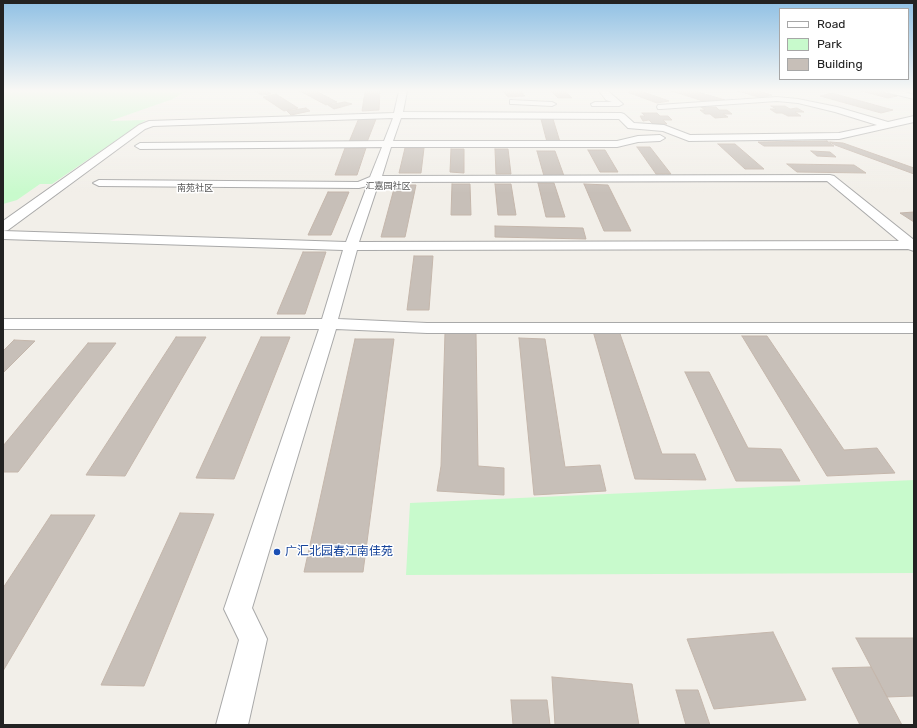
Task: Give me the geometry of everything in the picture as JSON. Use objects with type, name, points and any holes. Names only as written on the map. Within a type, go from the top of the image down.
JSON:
[{"type":"street","points":[[3,227],[142,127],[147,125]]},
{"type":"street","points":[[232,725],[253,639],[238,609],[329,324],[351,246],[395,125]]},
{"type":"street","points":[[630,125],[664,128],[689,138]]},
{"type":"street","points":[[140,146],[617,144],[638,139],[839,136],[893,125]]},
{"type":"street","points":[[99,183],[359,186],[376,179],[830,178],[913,246]]},
{"type":"street","points":[[3,235],[351,246],[913,246]]},
{"type":"street","points":[[3,324],[329,324],[427,328],[914,328]]},
{"type":"green space","points":[[3,125],[139,125],[52,184],[40,184],[17,200],[3,204]]},
{"type":"green space","points":[[914,480],[914,573],[406,575],[410,503]]},
{"type":"building","points":[[356,125],[374,125],[367,142],[349,142]]},
{"type":"building","points":[[543,125],[555,125],[560,142],[547,142]]},
{"type":"building","points":[[827,141],[834,146],[764,146],[758,142]]},
{"type":"building","points":[[830,142],[843,143],[914,168],[914,174],[835,145]]},
{"type":"building","points":[[718,144],[735,144],[764,169],[745,169]]},
{"type":"building","points":[[637,147],[650,147],[671,174],[656,174]]},
{"type":"building","points":[[345,148],[366,148],[357,175],[335,175]]},
{"type":"building","points":[[405,148],[424,148],[421,173],[399,173]]},
{"type":"building","points":[[451,149],[464,149],[464,173],[450,172]]},
{"type":"building","points":[[495,149],[508,149],[511,174],[496,174]]},
{"type":"building","points":[[588,150],[605,150],[618,172],[600,172]]},
{"type":"building","points":[[537,151],[555,151],[564,176],[544,176]]},
{"type":"building","points":[[811,151],[830,152],[836,157],[817,156]]},
{"type":"building","points":[[787,164],[854,165],[866,173],[797,172]]},
{"type":"building","points":[[538,183],[554,183],[565,217],[546,217]]},
{"type":"building","points":[[452,184],[470,184],[471,215],[451,215]]},
{"type":"building","points":[[495,184],[511,184],[516,215],[498,215]]},
{"type":"building","points":[[584,184],[608,185],[631,231],[604,231]]},
{"type":"building","points":[[395,185],[416,185],[405,237],[381,237]]},
{"type":"building","points":[[328,192],[349,192],[331,235],[308,235]]},
{"type":"building","points":[[914,212],[914,222],[900,213]]},
{"type":"building","points":[[495,226],[583,228],[586,239],[495,237]]},
{"type":"building","points":[[303,252],[326,252],[305,314],[277,314]]},
{"type":"building","points":[[414,256],[433,256],[429,310],[407,310]]},
{"type":"building","points":[[593,331],[619,331],[662,454],[695,454],[706,480],[635,479]]},
{"type":"building","points":[[445,333],[476,333],[478,466],[504,468],[504,495],[437,491],[441,466]]},
{"type":"building","points":[[742,336],[767,336],[844,450],[877,448],[895,473],[827,476]]},
{"type":"building","points":[[176,337],[206,337],[125,476],[86,475]]},
{"type":"building","points":[[261,337],[290,337],[234,479],[196,478]]},
{"type":"building","points":[[519,338],[545,339],[565,467],[600,465],[606,491],[534,495]]},
{"type":"building","points":[[355,339],[394,339],[363,572],[304,572]]},
{"type":"building","points":[[14,340],[35,341],[3,373],[3,351]]},
{"type":"building","points":[[88,343],[116,343],[18,472],[3,472],[3,446]]},
{"type":"building","points":[[685,372],[709,372],[748,448],[781,449],[800,481],[736,481]]},
{"type":"building","points":[[180,513],[214,514],[144,686],[101,685]]},
{"type":"building","points":[[51,515],[95,515],[3,671],[3,588]]},
{"type":"building","points":[[773,632],[806,700],[714,709],[687,639]]},
{"type":"building","points":[[856,638],[914,638],[914,696],[887,697]]},
{"type":"building","points":[[871,667],[902,725],[860,725],[832,668]]},
{"type":"building","points":[[552,677],[632,684],[639,725],[555,725]]},
{"type":"building","points":[[676,690],[698,690],[710,725],[686,725]]},
{"type":"building","points":[[511,700],[547,700],[550,725],[513,725]]},
{"type":"place","name":"广汇北园春江南佳苑","points":[[277,552]]},
{"type":"district","name":"汇嘉园社区","points":[[388,186]]},
{"type":"district","name":"南苑社区","points":[[195,188]]}]
